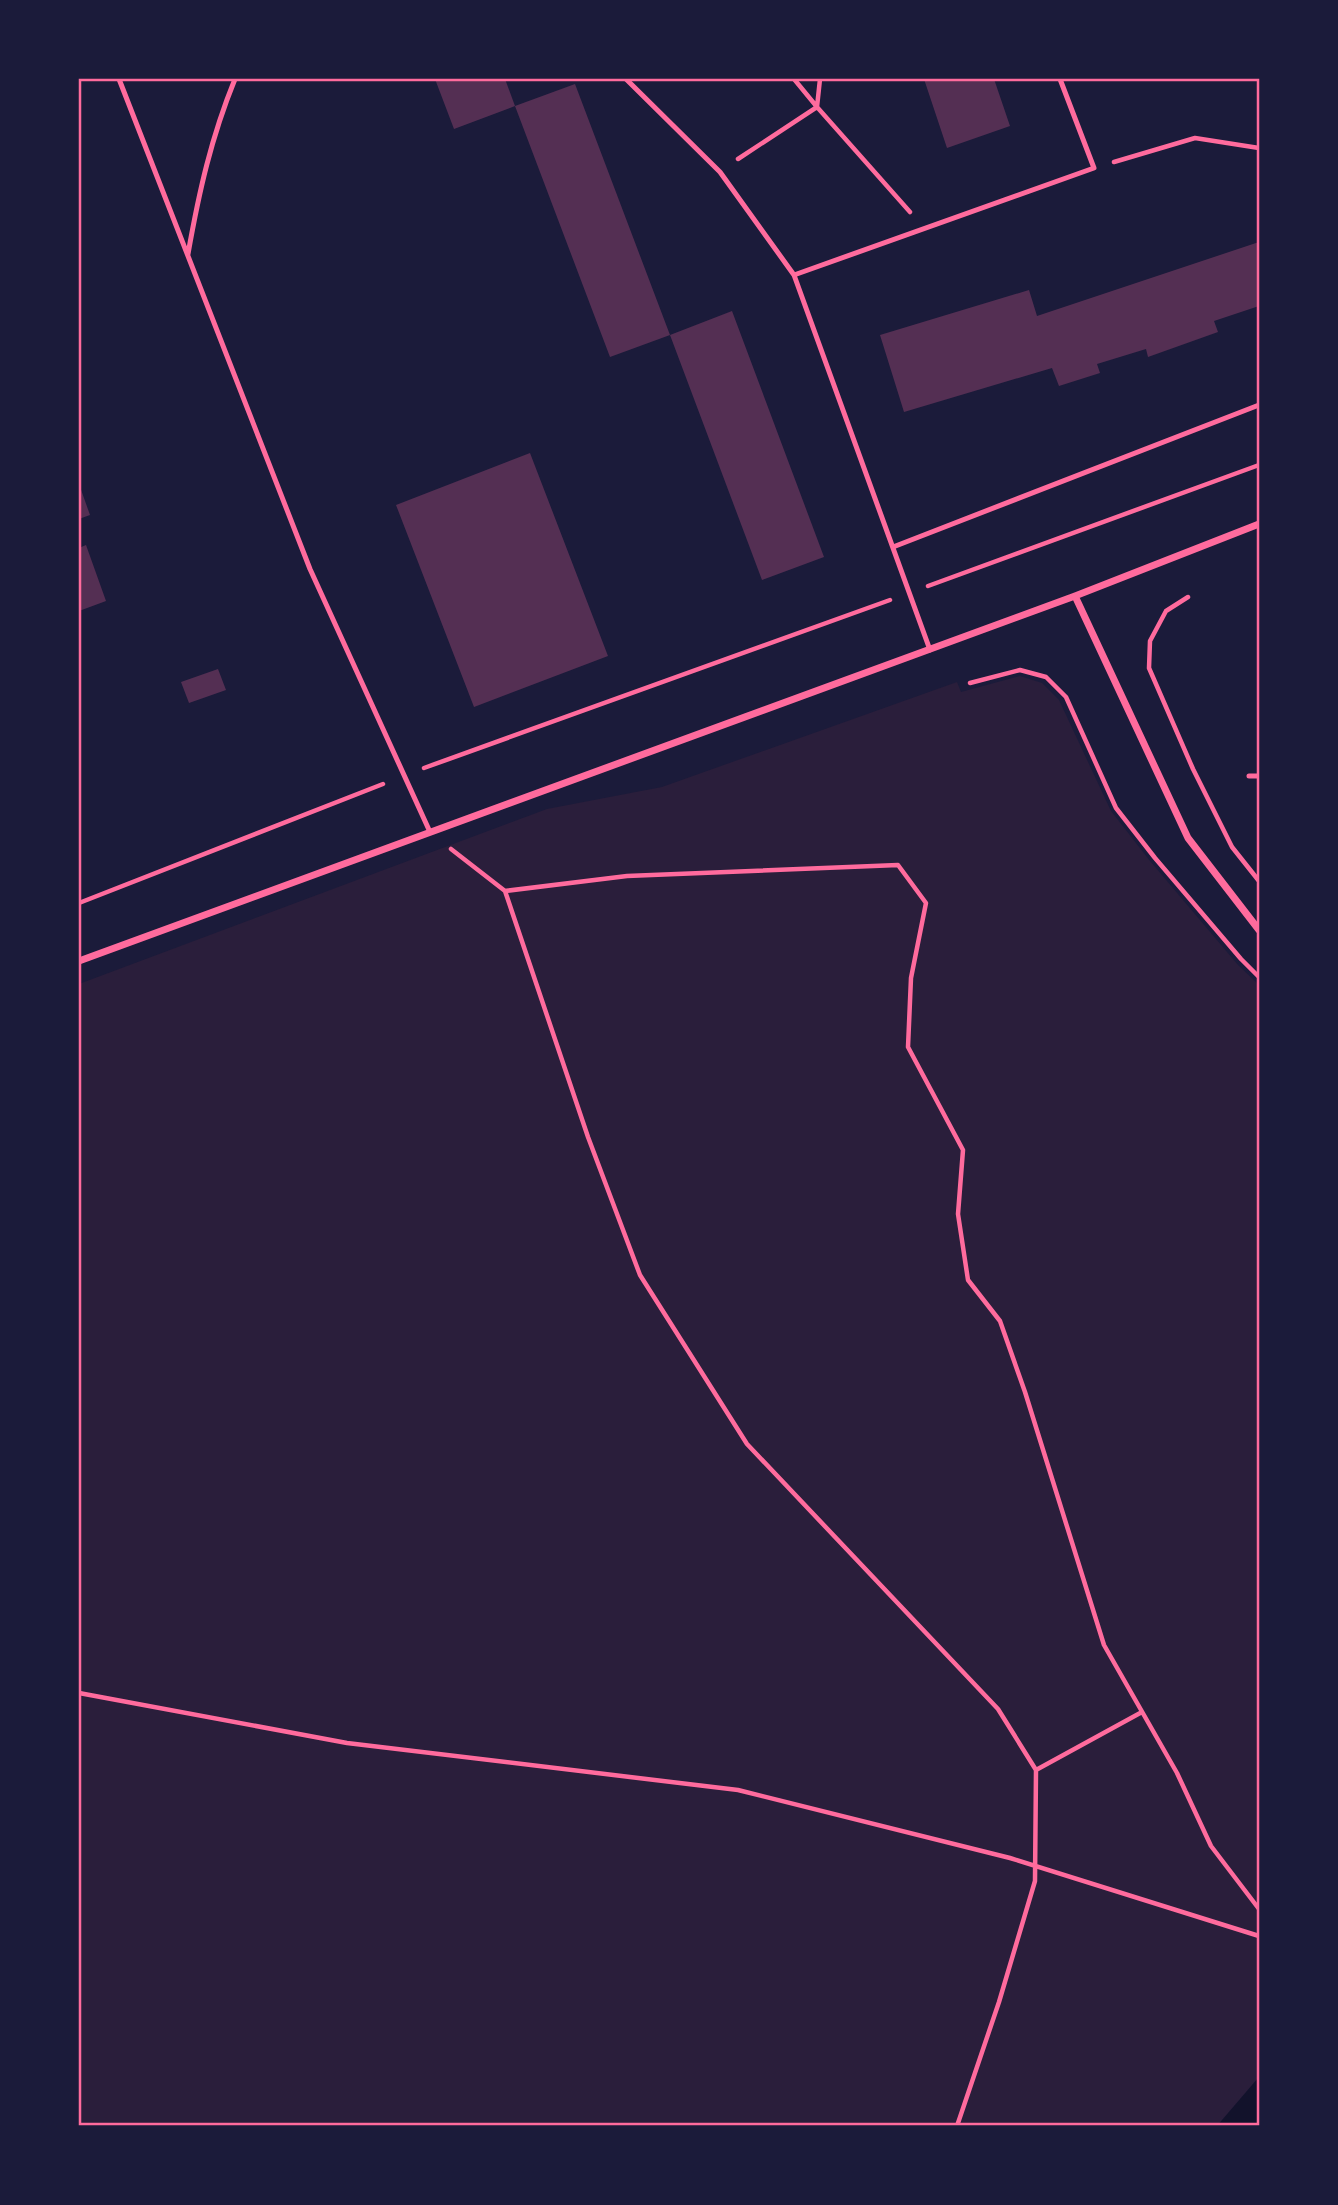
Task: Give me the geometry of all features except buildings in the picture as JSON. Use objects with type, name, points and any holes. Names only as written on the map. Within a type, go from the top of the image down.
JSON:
[{"type":"street","points":[[79,961],[930,650],[1259,524]]},
{"type":"street","points":[[1075,596],[1188,838],[1259,930]]},
{"type":"lane","points":[[119,79],[310,569],[430,831]]},
{"type":"lane","points":[[188,255],[203,174],[216,125],[235,79]]},
{"type":"lane","points":[[626,79],[720,172],[794,275],[930,650]]},
{"type":"lane","points":[[794,275],[1094,168],[1060,79]]},
{"type":"lane","points":[[893,547],[1259,405]]},
{"type":"lane","points":[[1249,776],[1259,776]]},
{"type":"path","points":[[794,79],[925,228]]},
{"type":"path","points":[[817,107],[820,79]]},
{"type":"path","points":[[720,172],[817,107]]},
{"type":"path","points":[[1094,168],[1195,138],[1259,148]]},
{"type":"path","points":[[79,903],[404,775],[1259,466]]},
{"type":"path","points":[[1188,597],[1166,611],[1150,641],[1149,668],[1193,769],[1232,847],[1259,881]]},
{"type":"path","points":[[970,683],[1020,670],[1046,677],[1066,697],[1116,807],[1155,858],[1259,977]]},
{"type":"path","points":[[430,831],[505,891],[588,1137],[640,1275],[747,1444],[998,1709],[1036,1770],[1035,1881],[999,2003],[957,2126]]},
{"type":"path","points":[[505,891],[628,876],[898,865],[926,903],[911,978],[908,1047],[963,1150],[958,1214],[968,1280],[1000,1321],[1025,1392],[1104,1645],[1177,1773],[1211,1846],[1259,1909]]},
{"type":"path","points":[[79,1693],[346,1743],[738,1790],[1036,1865],[1259,1936]]},
{"type":"path","points":[[1036,1770],[1142,1712]]},
{"type":"shaded area","points":[[1020,676],[1042,683],[1059,700],[1111,811],[1238,965],[1259,985],[1259,2077],[1217,2126],[79,2126],[79,984],[547,809],[662,787],[957,682],[961,692]]},
{"type":"shaded area","points":[[1259,2077],[1259,2126],[1217,2126]]}]
